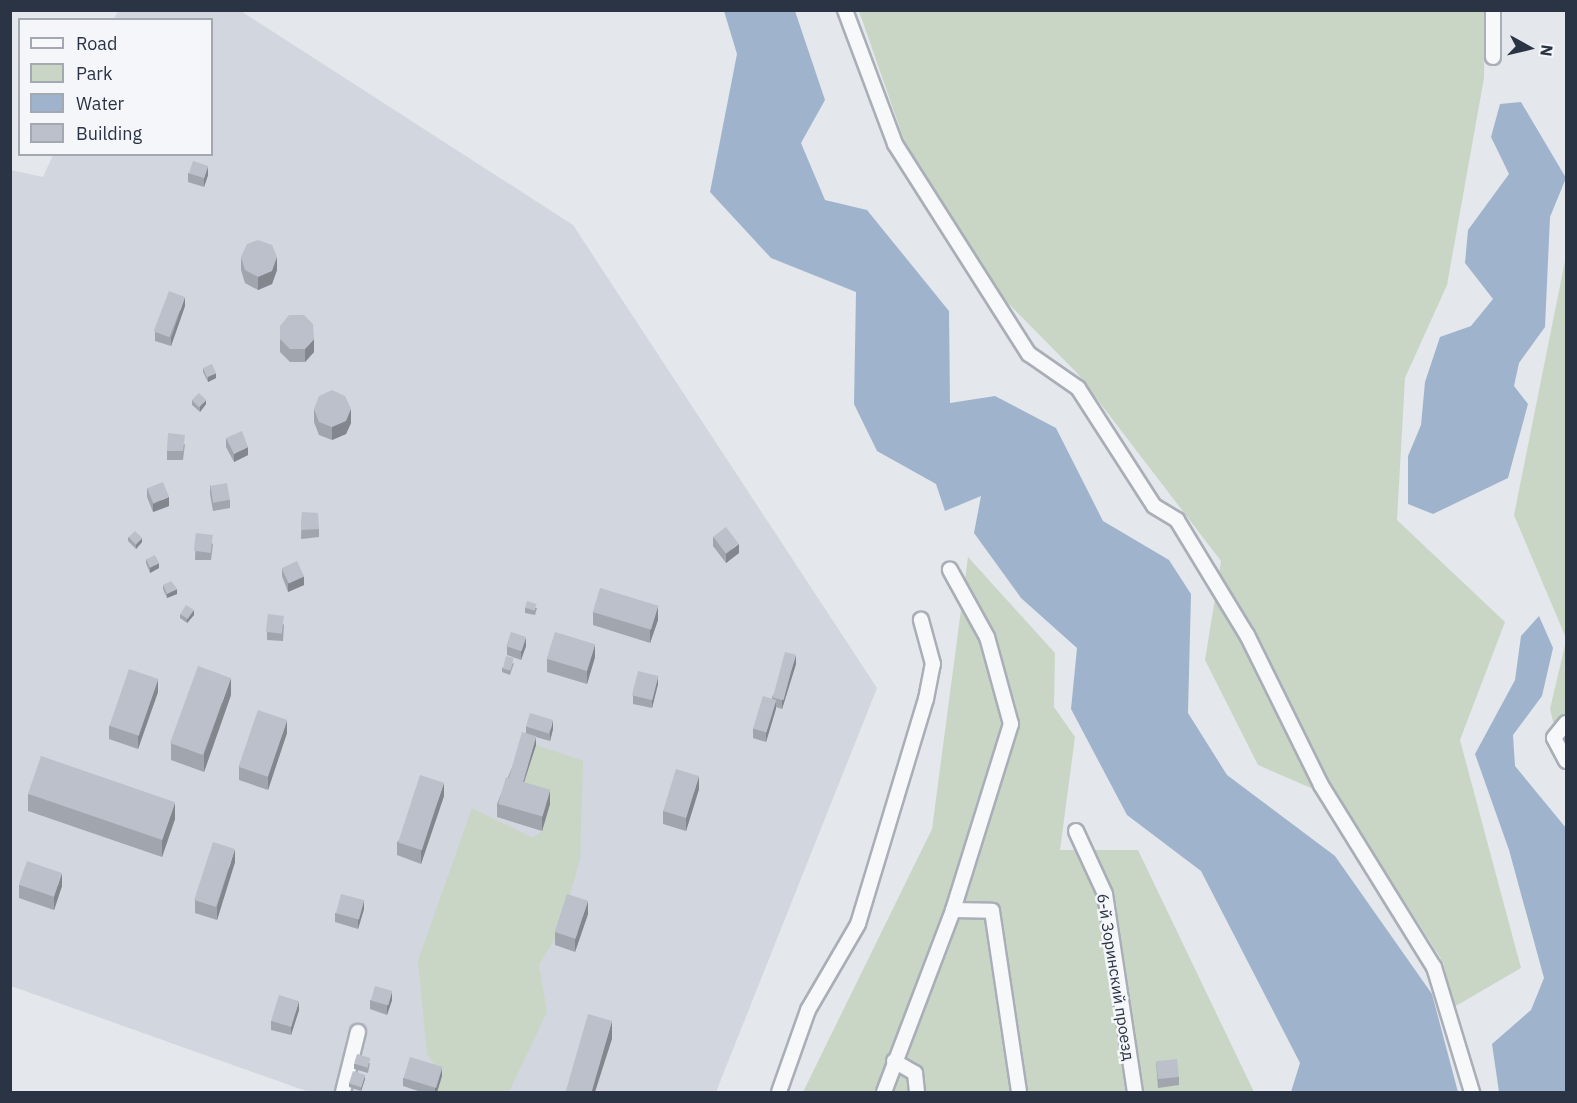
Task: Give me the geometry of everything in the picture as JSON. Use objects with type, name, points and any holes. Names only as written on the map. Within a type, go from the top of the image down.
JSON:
[{"type":"street","points":[[845,10],[895,144],[1029,354],[1078,388],[1154,506],[1177,520],[1248,635],[1321,785],[1434,967],[1472,1092]]},
{"type":"street","points":[[1492,57],[1493,10]]},
{"type":"street","points":[[884,1092],[954,910],[1011,724],[987,637],[950,570]]},
{"type":"street","points":[[779,1092],[808,1010],[858,924],[923,711],[933,664],[921,620]]},
{"type":"street","points":[[1566,723],[1554,738],[1566,761]]},
{"type":"street","name":"6-й Зоринский проезд","points":[[1076,831],[1105,894],[1135,1092]]},
{"type":"street","points":[[954,910],[992,911],[1019,1092]]},
{"type":"street","points":[[343,1092],[358,1032]]},
{"type":"street","points":[[894,1061],[915,1073],[917,1092]]},
{"type":"shaded area","points":[[118,11],[241,11],[573,225],[877,688],[716,1092],[309,1092],[11,986],[11,170],[43,177],[53,156],[213,156],[213,18],[114,18]]},
{"type":"green space","points":[[859,11],[1485,11],[1484,78],[1447,285],[1405,378],[1397,520],[1505,622],[1460,740],[1521,968],[1454,1007],[1443,962],[1341,801],[1258,765],[1205,660],[1221,561],[1077,373],[1004,299],[911,160]]},
{"type":"green space","points":[[1566,256],[1566,638],[1514,515]]},
{"type":"green space","points":[[968,557],[1055,653],[1054,707],[1075,737],[1060,850],[1138,850],[1254,1092],[803,1092],[932,829]]},
{"type":"green space","points":[[1566,641],[1566,775],[1550,709]]},
{"type":"green space","points":[[536,745],[583,761],[580,860],[559,932],[539,965],[547,1012],[509,1092],[437,1092],[442,1076],[427,1054],[418,961],[472,808],[533,838],[542,831],[521,791]]},
{"type":"water","points":[[724,11],[795,11],[825,100],[801,143],[825,200],[867,210],[949,311],[950,403],[995,396],[1056,428],[1103,521],[1169,560],[1191,594],[1188,713],[1227,775],[1335,856],[1432,994],[1458,1092],[1291,1092],[1300,1063],[1201,871],[1127,815],[1071,709],[1077,648],[1021,598],[974,533],[981,496],[945,511],[936,484],[877,451],[854,404],[856,292],[771,258],[710,192],[737,54]]},
{"type":"water","points":[[1521,102],[1566,178],[1550,217],[1545,327],[1519,363],[1514,386],[1528,404],[1508,478],[1433,514],[1408,504],[1408,456],[1421,425],[1425,382],[1440,337],[1471,326],[1493,299],[1465,263],[1468,230],[1509,174],[1491,137],[1500,104]]},
{"type":"water","points":[[1539,616],[1553,648],[1542,696],[1513,735],[1515,766],[1566,828],[1566,1092],[1499,1092],[1492,1044],[1531,1010],[1544,978],[1509,850],[1475,754],[1515,680],[1521,636]]},
{"type":"building","points":[[193,161],[208,166],[204,178],[189,173]]},
{"type":"building","points":[[258,240],[272,245],[277,257],[272,271],[258,277],[245,270],[241,257],[247,244]]},
{"type":"building","points":[[169,291],[185,297],[169,337],[154,331]]},
{"type":"building","points":[[289,315],[304,315],[313,324],[314,339],[305,349],[290,349],[280,339],[280,326]]},
{"type":"building","points":[[212,364],[216,373],[207,377],[203,368]]},
{"type":"building","points":[[332,390],[345,396],[351,409],[346,421],[332,427],[319,422],[314,409],[319,396]]},
{"type":"building","points":[[199,393],[206,400],[199,407],[192,400]]},
{"type":"building","points":[[242,431],[248,447],[234,454],[226,438]]},
{"type":"building","points":[[168,433],[185,435],[183,451],[167,451]]},
{"type":"building","points":[[163,482],[169,497],[153,503],[147,488]]},
{"type":"building","points":[[227,483],[230,500],[213,503],[210,486]]},
{"type":"building","points":[[302,512],[318,513],[319,529],[301,530]]},
{"type":"building","points":[[726,527],[739,544],[726,553],[713,537]]},
{"type":"building","points":[[135,531],[142,538],[136,544],[129,537]]},
{"type":"building","points":[[196,533],[213,535],[211,553],[194,551]]},
{"type":"building","points":[[155,555],[159,563],[150,568],[146,560]]},
{"type":"building","points":[[297,561],[304,576],[289,584],[282,568]]},
{"type":"building","points":[[171,581],[177,589],[167,594],[163,585]]},
{"type":"building","points":[[600,588],[658,606],[651,630],[593,612]]},
{"type":"building","points":[[527,601],[537,604],[535,611],[525,608]]},
{"type":"building","points":[[186,605],[194,610],[188,619],[180,614]]},
{"type":"building","points":[[268,614],[284,616],[282,634],[266,632]]},
{"type":"building","points":[[511,632],[526,637],[522,651],[506,646]]},
{"type":"building","points":[[555,632],[595,644],[587,671],[547,659]]},
{"type":"building","points":[[785,652],[796,655],[783,700],[773,697]]},
{"type":"building","points":[[506,656],[514,658],[511,671],[503,669]]},
{"type":"building","points":[[198,666],[231,678],[203,755],[170,743]]},
{"type":"building","points":[[129,669],[158,679],[139,736],[109,726]]},
{"type":"building","points":[[638,671],[658,676],[652,700],[632,695]]},
{"type":"building","points":[[763,696],[776,700],[766,733],[753,729]]},
{"type":"building","points":[[258,710],[287,720],[268,777],[238,767]]},
{"type":"building","points":[[530,713],[553,720],[549,733],[526,726]]},
{"type":"building","points":[[522,732],[536,736],[523,782],[509,778]]},
{"type":"building","points":[[41,756],[175,802],[162,840],[28,794]]},
{"type":"building","points":[[676,769],[699,776],[686,818],[663,811]]},
{"type":"building","points":[[420,775],[444,783],[422,850],[398,843]]},
{"type":"building","points":[[506,777],[550,790],[543,817],[498,804]]},
{"type":"building","points":[[213,842],[235,849],[216,907],[194,900]]},
{"type":"building","points":[[27,861],[62,873],[54,897],[19,885]]},
{"type":"building","points":[[341,894],[364,900],[359,920],[336,913]]},
{"type":"building","points":[[567,894],[588,901],[576,939],[555,932]]},
{"type":"building","points":[[375,986],[392,991],[388,1005],[371,1000]]},
{"type":"building","points":[[279,995],[299,1001],[291,1027],[271,1021]]},
{"type":"building","points":[[588,1014],[612,1021],[592,1092],[566,1092]]},
{"type":"building","points":[[357,1054],[370,1058],[367,1068],[354,1064]]},
{"type":"building","points":[[410,1057],[443,1067],[436,1088],[404,1078]]},
{"type":"building","points":[[1177,1059],[1179,1077],[1158,1079],[1156,1061]]},
{"type":"building","points":[[353,1071],[365,1075],[361,1087],[349,1083]]}]
